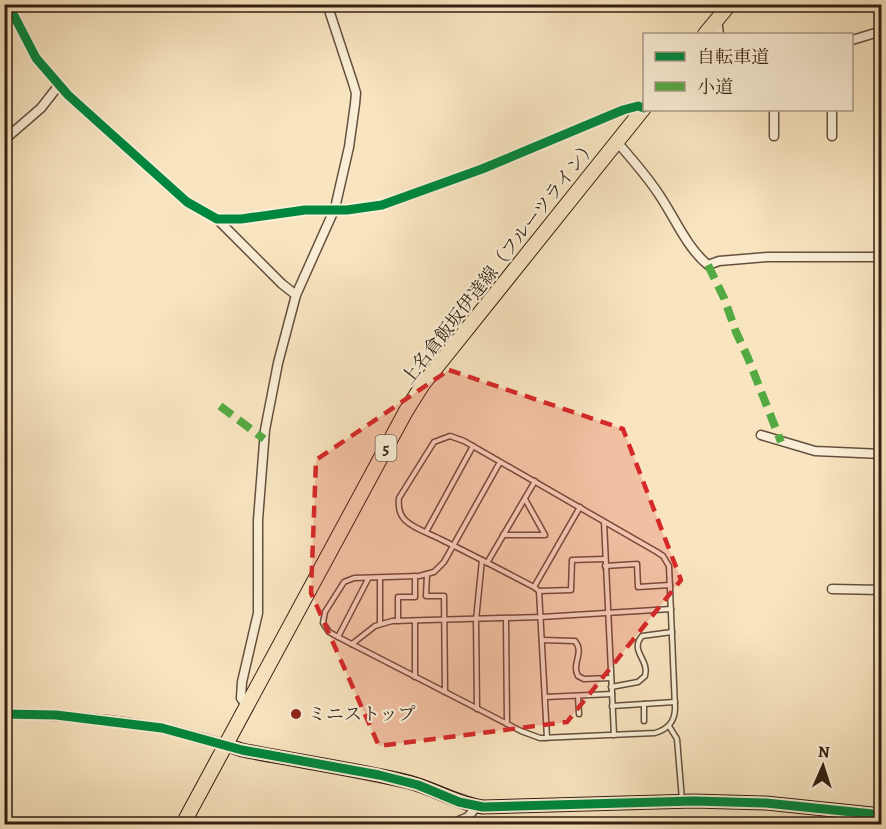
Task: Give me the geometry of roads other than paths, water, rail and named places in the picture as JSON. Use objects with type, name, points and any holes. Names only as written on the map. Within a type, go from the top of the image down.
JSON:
[{"type":"main road","points":[[706,33],[722,10]]},
{"type":"main road","name":"上名倉飯坂伊達線（フルーツライン）","points":[[183,825],[406,411],[423,384],[643,109]]},
{"type":"street","points":[[8,4],[36,58],[59,85],[91,117],[187,202],[217,219],[296,295]]},
{"type":"street","points":[[247,707],[241,698],[242,682],[258,613],[257,545],[264,430],[278,363],[296,295],[335,208],[349,147],[356,93],[327,4]]},
{"type":"street","points":[[719,33],[722,10]]},
{"type":"street","points":[[853,40],[882,31]]},
{"type":"street","points":[[4,140],[41,108],[59,85]]},
{"type":"street","points":[[217,219],[241,219],[305,210],[335,208],[347,210],[382,205],[482,169],[623,110],[638,106],[643,108]]},
{"type":"street","points":[[774,111],[774,136]]},
{"type":"street","points":[[831,136],[832,111]]},
{"type":"street","points":[[617,142],[654,186],[679,227],[708,265],[719,261],[767,257],[882,257]]},
{"type":"street","points":[[761,435],[815,451],[882,454]]},
{"type":"street","points":[[832,589],[882,590]]},
{"type":"street","points":[[4,714],[56,715],[162,728],[242,750],[379,775],[418,785],[459,802],[477,806],[682,801],[766,803],[882,814]]},
{"type":"street","points":[[452,825],[468,817],[477,806]]},
{"type":"lane","points":[[500,462],[452,545],[440,567],[434,572],[415,576],[354,578],[344,582],[327,608],[323,617],[324,627],[338,637],[477,709],[540,738],[655,733],[669,726],[675,714],[669,566],[663,556],[580,507],[456,437],[450,436],[434,442],[399,498],[399,507],[408,523],[426,532],[452,545],[482,560],[539,591],[571,590],[572,560],[604,559]]},
{"type":"lane","points":[[426,532],[473,446]]},
{"type":"lane","points":[[487,563],[535,482]]},
{"type":"lane","points":[[503,535],[545,535],[525,498]]},
{"type":"lane","points":[[534,587],[580,507]]},
{"type":"lane","points":[[604,521],[614,735]]},
{"type":"lane","points":[[477,709],[476,620],[482,560]]},
{"type":"lane","points":[[605,566],[637,564],[638,587],[670,585]]},
{"type":"lane","points":[[427,574],[426,596],[444,596],[445,692]]},
{"type":"lane","points":[[398,621],[398,597],[415,597],[415,576]]},
{"type":"lane","points":[[380,578],[380,624]]},
{"type":"lane","points":[[338,637],[368,579]]},
{"type":"lane","points":[[539,591],[547,738]]},
{"type":"lane","points":[[352,644],[380,624],[398,621],[506,619],[671,609]]},
{"type":"lane","points":[[506,619],[507,724]]},
{"type":"lane","points":[[415,621],[415,677]]},
{"type":"lane","points":[[611,687],[632,684],[645,676],[646,664],[637,648],[642,636],[672,632]]},
{"type":"lane","points":[[542,640],[575,641],[580,653],[575,666],[578,676],[584,680],[611,678]]},
{"type":"lane","points":[[545,697],[612,694]]},
{"type":"lane","points":[[578,696],[579,714]]},
{"type":"lane","points":[[612,706],[675,702]]},
{"type":"lane","points":[[644,704],[644,721]]},
{"type":"lane","points":[[669,726],[677,739],[682,801]]},
{"type":"place","name":"ミニストップ","points":[[296,714]]}]
